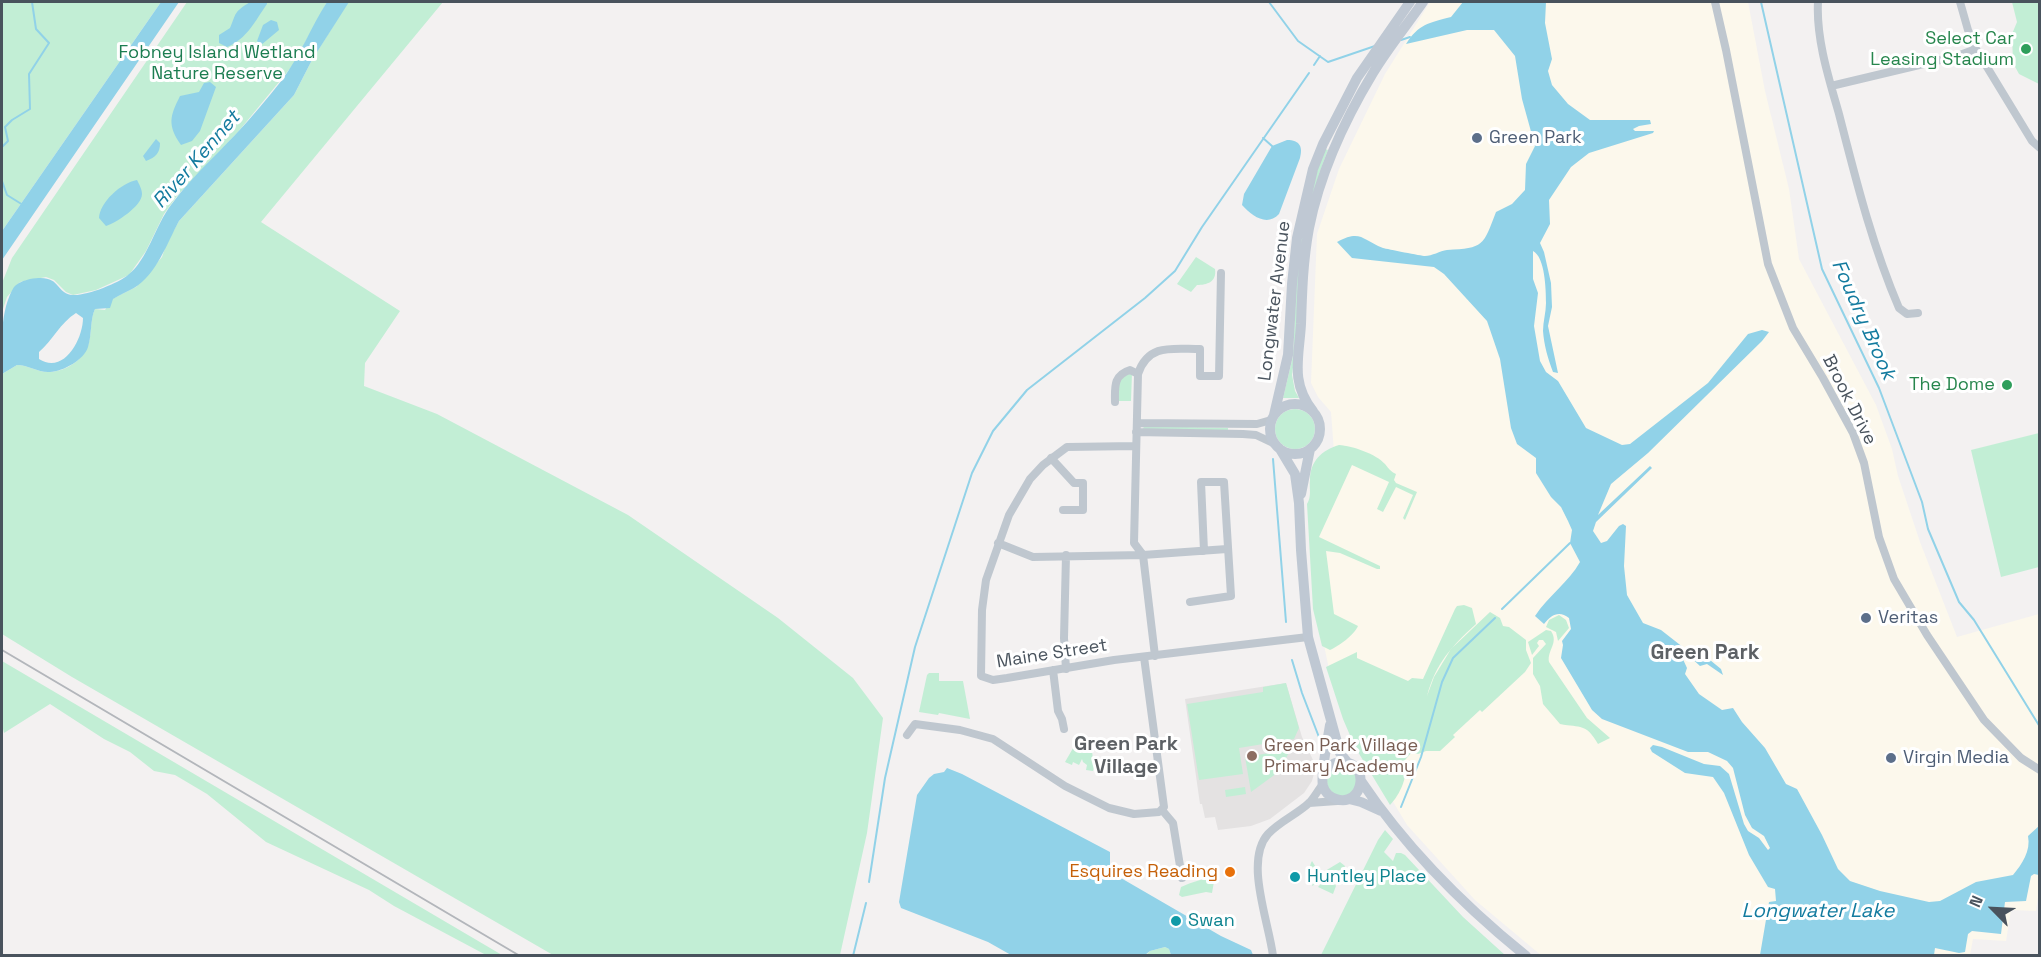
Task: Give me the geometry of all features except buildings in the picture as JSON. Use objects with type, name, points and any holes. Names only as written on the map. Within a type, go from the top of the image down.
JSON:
[{"type":"street","name":"Longwater Avenue","points":[[1273,417],[1288,355],[1293,268],[1306,193],[1323,144],[1365,65],[1410,2]]},
{"type":"street","name":"Longwater Avenue","points":[[1313,411],[1304,400],[1298,382],[1302,284],[1317,196],[1334,149],[1367,84],[1423,2]]},
{"type":"street","name":"Brook Drive","points":[[1715,2],[1768,264],[1793,328],[1853,433],[1864,463],[1879,537],[1894,579],[1927,635],[1984,720],[2020,758],[2040,770]]},
{"type":"street","points":[[1818,2],[1818,25],[1831,86],[1869,229],[1902,311],[1907,314],[1918,313]]},
{"type":"street","points":[[1959,2],[1976,49],[2032,141],[2040,148]]},
{"type":"street","points":[[1831,86],[1958,56],[1976,49]]},
{"type":"street","points":[[1155,656],[1143,555],[1134,543],[1138,374],[1143,361],[1154,352],[1200,349],[1200,376],[1219,376],[1221,273]]},
{"type":"street","points":[[1114,402],[1115,384],[1118,377],[1130,370],[1138,374]]},
{"type":"street","points":[[1136,432],[1250,435],[1294,454],[1310,449],[1316,443],[1320,432],[1319,420],[1313,411],[1304,405],[1294,403],[1284,406],[1273,417],[1257,424],[1137,423]]},
{"type":"street","points":[[1273,417],[1270,432],[1295,474],[1308,637],[1340,753],[1358,770],[1362,781],[1381,811],[1449,888],[1526,956]]},
{"type":"street","name":"Maine Street","points":[[1136,446],[1067,447],[1051,458],[1030,479],[1019,496],[998,543],[986,580],[982,610],[981,676],[993,680],[1114,660],[1308,637]]},
{"type":"street","points":[[1299,503],[1310,449]]},
{"type":"street","points":[[1051,458],[1074,483],[1083,483],[1083,510],[1063,510]]},
{"type":"street","points":[[1190,602],[1231,596],[1224,482],[1201,482],[1204,551]]},
{"type":"street","points":[[998,543],[1033,557],[1143,555],[1227,549]]},
{"type":"street","points":[[1066,555],[1064,638],[1066,669]]},
{"type":"street","points":[[1144,657],[1164,807],[1162,810]]},
{"type":"street","points":[[1053,670],[1058,711],[1064,729]]},
{"type":"street","points":[[1330,720],[1323,779],[1328,795],[1381,811]]},
{"type":"street","points":[[907,735],[915,723],[983,735],[1003,744],[1065,786],[1109,808],[1134,814],[1162,810]]},
{"type":"street","points":[[1273,956],[1259,880],[1257,860],[1259,851],[1268,834],[1309,803],[1333,764],[1348,763]]},
{"type":"street","points":[[1309,803],[1344,800],[1358,793],[1362,781]]},
{"type":"street","points":[[1162,810],[1173,823],[1182,878]]},
{"type":"shaded area","name":"Green Park","points":[[1430,2],[1748,2],[1765,91],[1789,189],[1799,259],[1876,405],[1920,542],[1957,637],[2039,614],[2040,883],[2036,911],[2011,910],[2006,941],[1973,939],[1970,955],[1542,956],[1475,900],[1407,825],[1359,745],[1329,669],[1320,626],[1317,478],[1334,452],[1331,412],[1318,397],[1311,383],[1317,234],[1339,169],[1385,74]]},
{"type":"shaded area","name":"Green Park Village Primary Academy","points":[[1286,683],[1302,737],[1313,760],[1317,762],[1312,781],[1304,793],[1270,819],[1251,826],[1218,830],[1215,817],[1205,818],[1202,804],[1200,804],[1185,699]]},
{"type":"green space","points":[[2,2],[161,2],[2,231]]},
{"type":"green space","name":"Fobney Island Wetland Nature Reserve","points":[[187,2],[327,2],[293,65],[238,132],[177,196],[164,214],[146,251],[129,275],[96,290],[73,295],[66,292],[54,280],[46,277],[20,282],[7,297],[2,312],[2,283],[12,258]]},
{"type":"green space","points":[[348,2],[443,2],[261,222],[400,311],[365,363],[364,386],[437,414],[628,515],[778,618],[853,678],[883,718],[867,833],[840,955],[553,955],[72,677],[2,634],[2,374],[17,365],[46,372],[57,371],[69,367],[79,359],[89,342],[95,309],[105,310],[112,299],[136,287],[162,257],[167,242],[179,221],[294,95],[312,60]]},
{"type":"green space","name":"Select Car Leasing Stadium","points":[[2012,2],[2039,2],[2039,84],[2019,74],[2013,63],[2012,34],[2017,22]]},
{"type":"green space","points":[[1323,148],[1328,150],[1319,174],[1292,375],[1299,398],[1283,398],[1293,356],[1298,247]]},
{"type":"green space","points":[[1196,257],[1215,269],[1215,273],[1213,280],[1197,285],[1191,292],[1177,284]]},
{"type":"green space","points":[[1132,373],[1131,401],[1116,401],[1119,378]]},
{"type":"green space","points":[[1295,409],[1303,410],[1309,415],[1314,421],[1314,437],[1309,443],[1303,448],[1295,449],[1287,448],[1281,443],[1276,437],[1275,429],[1276,421],[1281,415],[1287,410]]},
{"type":"green space","points":[[1144,426],[1228,428],[1228,432],[1143,429]]},
{"type":"green space","points":[[2039,433],[2039,567],[2001,577],[1971,450]]},
{"type":"green space","points":[[1339,445],[1376,457],[1396,474],[1394,480],[1396,483],[1417,492],[1405,520],[1403,518],[1413,495],[1396,487],[1383,512],[1377,509],[1389,482],[1352,465],[1319,537],[1380,566],[1380,569],[1340,553],[1326,551],[1334,614],[1358,626],[1346,640],[1330,650],[1322,646],[1313,609],[1307,504],[1312,467],[1322,453]]},
{"type":"green space","points":[[1464,605],[1472,608],[1476,624],[1452,648],[1490,612],[1500,618],[1503,626],[1509,627],[1526,640],[1526,650],[1531,663],[1525,672],[1482,712],[1480,710],[1453,735],[1455,737],[1440,751],[1426,751],[1418,754],[1412,752],[1405,760],[1406,772],[1403,784],[1390,805],[1355,747],[1326,667],[1357,652],[1357,658],[1408,681],[1412,678],[1423,679],[1457,606]],"holes":[[[1450,650],[1434,677],[1427,696],[1435,674]]]},
{"type":"green space","points":[[1559,615],[1566,620],[1569,628],[1558,641],[1556,632],[1546,627],[1549,620]]},
{"type":"green space","points":[[1546,630],[1551,631],[1554,639],[1549,662],[1587,718],[1610,738],[1598,744],[1586,729],[1560,724],[1543,704],[1540,686],[1533,674],[1533,658],[1546,644],[1543,640],[1539,640],[1537,643],[1539,646],[1532,655],[1528,642]]},
{"type":"green space","points":[[2,661],[502,955],[486,955],[394,906],[369,890],[266,842],[207,794],[175,775],[154,771],[130,752],[104,739],[50,704],[4,733]]},
{"type":"green space","points":[[929,673],[939,673],[939,681],[963,681],[970,719],[919,712]]},
{"type":"green space","points":[[1286,683],[1299,728],[1294,739],[1239,748],[1243,774],[1199,780],[1187,704],[1263,692],[1263,687]]},
{"type":"green space","points":[[1091,741],[1093,760],[1102,764],[1100,771],[1094,768],[1093,771],[1086,770],[1087,765],[1082,759],[1079,765],[1065,762],[1076,743]]},
{"type":"green space","points":[[1290,751],[1277,773],[1251,792],[1245,757]]},
{"type":"green space","points":[[1342,766],[1353,770],[1357,781],[1353,792],[1342,796],[1331,792],[1327,781],[1331,770]]},
{"type":"green space","points":[[1245,787],[1246,794],[1226,797],[1225,790]]},
{"type":"green space","points":[[1385,830],[1393,839],[1384,852],[1393,861],[1396,853],[1405,855],[1463,917],[1505,955],[1321,955]]},
{"type":"green space","points":[[1312,861],[1319,878],[1312,886],[1310,865]]},
{"type":"green space","points":[[1340,862],[1345,866],[1341,877],[1335,879],[1326,875],[1325,871]]},
{"type":"green space","points":[[1215,876],[1212,893],[1182,897],[1179,895],[1181,887]]},
{"type":"green space","points":[[1326,878],[1334,882],[1336,886],[1333,894],[1318,887]]},
{"type":"green space","points":[[1165,947],[1169,949],[1171,955],[1145,956],[1150,951]]},
{"type":"water","points":[[161,2],[179,2],[2,260],[2,231]]},
{"type":"water","points":[[250,2],[267,2],[267,4],[250,29],[234,44],[227,47],[219,43],[219,35],[230,28],[236,13]]},
{"type":"water","points":[[327,2],[349,2],[312,60],[294,95],[179,221],[161,258],[149,275],[134,288],[113,299],[110,308],[95,309],[86,352],[73,364],[55,371],[42,371],[17,365],[2,374],[4,317],[9,296],[14,287],[21,282],[40,278],[53,281],[67,293],[79,295],[117,282],[135,269],[178,196],[247,122],[282,80]],"holes":[[[76,313],[83,318],[80,336],[64,359],[48,363],[39,359],[39,352],[65,322]]]},
{"type":"water","name":"Longwater Lake","points":[[1463,2],[1546,2],[1545,23],[1552,59],[1548,71],[1552,85],[1568,104],[1590,120],[1650,120],[1651,124],[1633,129],[1635,131],[1654,131],[1589,153],[1571,167],[1549,200],[1550,224],[1540,243],[1551,283],[1552,307],[1548,326],[1558,373],[1553,372],[1545,347],[1543,331],[1546,306],[1545,282],[1540,260],[1533,251],[1533,279],[1538,293],[1534,326],[1540,361],[1546,372],[1558,381],[1586,428],[1622,445],[1630,444],[1708,383],[1748,334],[1762,330],[1769,332],[1648,453],[1611,484],[1598,515],[1650,466],[1652,468],[1596,522],[1593,531],[1601,543],[1607,541],[1619,526],[1623,524],[1626,526],[1624,566],[1627,595],[1643,623],[1661,630],[1684,648],[1694,650],[1721,669],[1723,675],[1707,664],[1700,666],[1687,654],[1681,655],[1687,668],[1685,674],[1699,694],[1722,710],[1733,708],[1765,748],[1786,784],[1797,789],[1838,869],[1850,881],[1880,891],[1929,902],[1940,901],[1976,882],[2013,875],[2027,852],[2028,836],[2039,826],[2039,875],[2031,876],[2026,901],[2005,902],[2001,934],[1972,931],[1968,934],[1965,952],[1959,953],[1935,948],[1934,955],[1760,955],[1769,902],[1776,901],[1775,889],[1768,887],[1749,855],[1724,793],[1713,777],[1685,773],[1652,752],[1650,748],[1653,745],[1662,747],[1704,764],[1720,766],[1729,774],[1748,831],[1759,838],[1768,850],[1770,848],[1764,836],[1752,828],[1745,815],[1733,768],[1727,761],[1708,752],[1688,752],[1602,719],[1592,710],[1561,658],[1562,641],[1571,629],[1569,618],[1559,614],[1549,618],[1544,624],[1535,616],[1580,562],[1570,543],[1572,530],[1568,521],[1561,507],[1551,497],[1536,473],[1536,458],[1517,444],[1511,428],[1500,359],[1487,321],[1444,274],[1434,267],[1352,258],[1337,242],[1357,236],[1383,248],[1425,256],[1447,250],[1468,248],[1475,246],[1485,238],[1496,212],[1512,204],[1525,190],[1526,164],[1535,146],[1522,99],[1515,56],[1494,30],[1467,30],[1406,44],[1415,32],[1425,25],[1451,17]]},
{"type":"water","points":[[271,20],[277,22],[279,30],[261,45],[257,41],[263,25]]},
{"type":"water","points":[[210,82],[216,87],[200,131],[192,141],[181,145],[172,126],[172,115],[180,96],[199,92],[204,83]]},
{"type":"water","points":[[156,139],[160,143],[158,152],[146,161],[143,156]]},
{"type":"water","points":[[1287,140],[1295,141],[1300,145],[1300,158],[1279,214],[1270,220],[1265,220],[1250,213],[1242,205],[1244,194],[1272,146]]},
{"type":"water","points":[[137,180],[142,194],[138,204],[122,218],[106,226],[99,218],[107,200],[124,185]]},
{"type":"water","points":[[947,768],[1110,852],[1110,866],[1114,874],[1221,936],[1251,950],[1253,955],[1171,955],[1169,949],[1165,947],[1150,951],[1145,955],[1011,955],[988,942],[901,908],[899,902],[917,795],[929,778],[934,774],[944,772]]},
{"type":"waterway","points":[[2,147],[8,141],[5,127],[30,109],[29,74],[49,43],[36,29],[32,2]]},
{"type":"waterway","points":[[1269,2],[1298,41],[1328,62],[1375,46]]},
{"type":"waterway","name":"Foudry Brook","points":[[1761,2],[1822,269],[1879,388],[1922,502],[1928,529],[1959,602],[1974,620],[2040,727]]},
{"type":"waterway","points":[[1401,40],[1410,37]]},
{"type":"waterway","points":[[1314,65],[1320,56]]},
{"type":"waterway","points":[[869,882],[885,778],[915,647],[972,473],[993,431],[1027,390],[1145,298],[1175,271],[1202,227],[1309,73]]},
{"type":"waterway","points":[[1263,138],[1272,146]]},
{"type":"waterway","points":[[2,181],[7,195],[23,205]]},
{"type":"waterway","points":[[1273,459],[1286,622]]},
{"type":"waterway","points":[[1502,609],[1570,543]]},
{"type":"waterway","points":[[1401,807],[1421,757],[1442,682],[1453,658],[1495,618]]},
{"type":"waterway","points":[[1292,660],[1322,745]]},
{"type":"waterway","points":[[853,956],[866,903]]},
{"type":"railway","points":[[2,650],[520,956]]},
{"type":"place","name":"Select Car Leasing Stadium","points":[[2026,49]]},
{"type":"place","name":"Green Park","points":[[1477,138]]},
{"type":"place","name":"The Dome","points":[[2007,385]]},
{"type":"place","name":"Veritas","points":[[1866,618]]},
{"type":"place","name":"Green Park Village Primary Academy","points":[[1252,756]]},
{"type":"place","name":"Virgin Media","points":[[1891,758]]},
{"type":"place","name":"Esquires Reading","points":[[1230,872]]},
{"type":"place","name":"Huntley Place","points":[[1295,877]]},
{"type":"place","name":"Swan","points":[[1176,921]]},
{"type":"district","name":"Green Park","points":[[1705,653]]},
{"type":"district","name":"Green Park Village","points":[[1126,756]]},
{"type":"water label","name":"River Kennet","points":[[197,160]]}]
